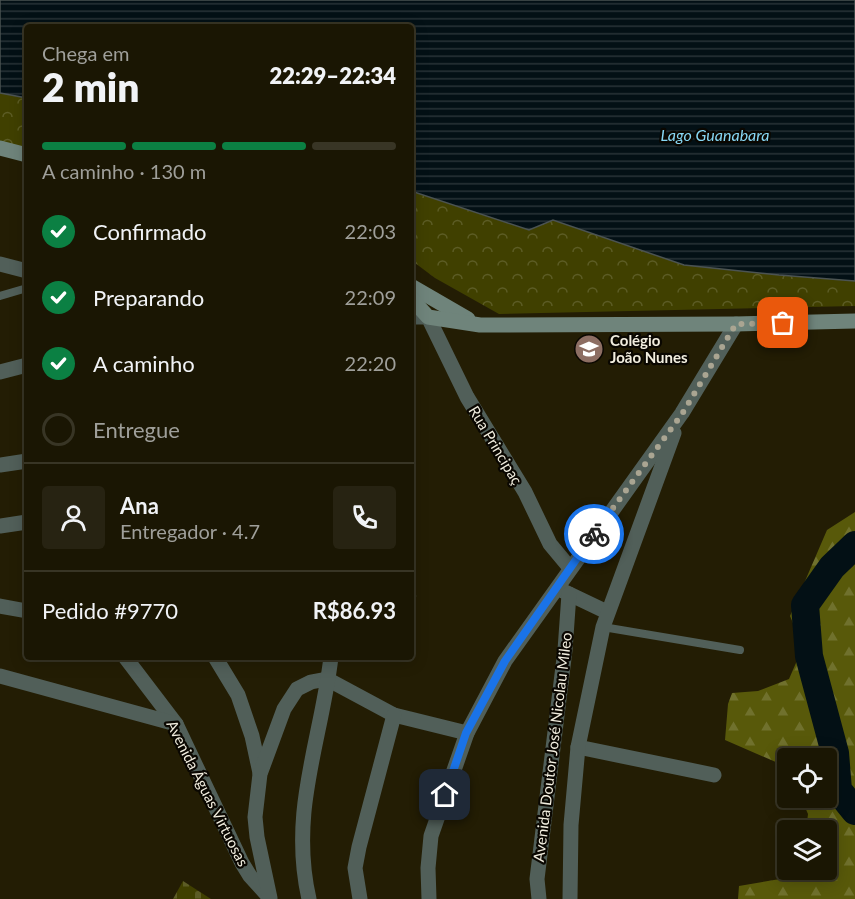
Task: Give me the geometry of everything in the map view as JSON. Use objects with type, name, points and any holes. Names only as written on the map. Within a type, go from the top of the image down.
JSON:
[{"type":"main road","points":[[0,148],[24,154]]},
{"type":"main road","points":[[414,288],[480,325]]},
{"type":"main road","points":[[414,301],[428,317],[480,325],[855,321]]},
{"type":"street","points":[[0,264],[24,270]]},
{"type":"street","points":[[414,317],[428,317]]},
{"type":"street","name":"Rua Principaç","points":[[428,317],[467,397],[525,492],[550,544],[570,568]]},
{"type":"street","points":[[429,899],[428,868],[431,836],[466,733],[505,661],[563,591],[570,568],[682,414],[736,324]]},
{"type":"street","points":[[0,372],[24,366]]},
{"type":"street","points":[[570,899],[571,825],[578,747],[605,619],[682,414]]},
{"type":"street","points":[[0,465],[24,461]]},
{"type":"street","points":[[0,526],[24,522]]},
{"type":"street","points":[[563,591],[605,619]]},
{"type":"street","name":"Avenida Doutor José Nicolau Mileo","points":[[539,899],[537,879],[565,650],[563,591]]},
{"type":"street","points":[[0,606],[24,610]]},
{"type":"street","name":"Avenida Águas Virtuosas","points":[[127,660],[176,724],[242,863],[250,876],[271,898]]},
{"type":"street","points":[[217,660],[238,695],[252,736],[260,774]]},
{"type":"street","points":[[309,899],[304,877],[301,842],[303,804],[333,660]]},
{"type":"street","points":[[0,676],[176,724]]},
{"type":"street","points":[[271,898],[256,837],[255,817],[260,774],[284,709],[297,689],[306,684],[327,679],[394,715],[466,733]]},
{"type":"street","points":[[360,899],[355,868],[359,846],[394,715]]},
{"type":"street","points":[[578,747],[714,775]]},
{"type":"lane","points":[[0,296],[24,289]]},
{"type":"lane","points":[[605,619],[740,650]]},
{"type":"green space","name":"Lago Guanabara","points":[[0,0],[855,0],[855,306],[499,314],[435,278],[414,262],[414,24],[24,24],[24,152],[0,148]]},
{"type":"green space","points":[[855,512],[855,899],[738,899],[739,886],[777,880],[837,880],[837,820],[807,820],[805,808],[837,808],[837,748],[777,748],[777,763],[725,740],[728,704],[732,693],[758,691],[789,679],[803,647],[790,616],[827,530]]},
{"type":"green space","points":[[183,881],[211,899],[173,899]]},
{"type":"water","name":"Lago Guanabara","points":[[0,0],[855,0],[855,281],[684,265],[553,220],[529,230],[414,192],[414,24],[24,24],[24,97],[0,93]]},
{"type":"waterway","points":[[855,545],[832,567],[805,605],[809,656],[835,753],[838,790],[855,811]]},
{"type":"way so far","points":[[594,534],[682,414],[736,324],[783,323]]},
{"type":"place","name":"Colégio João Nunes","points":[[589,349]]},
{"type":"route","points":[[445,795],[466,733],[505,661],[594,534]]}]
